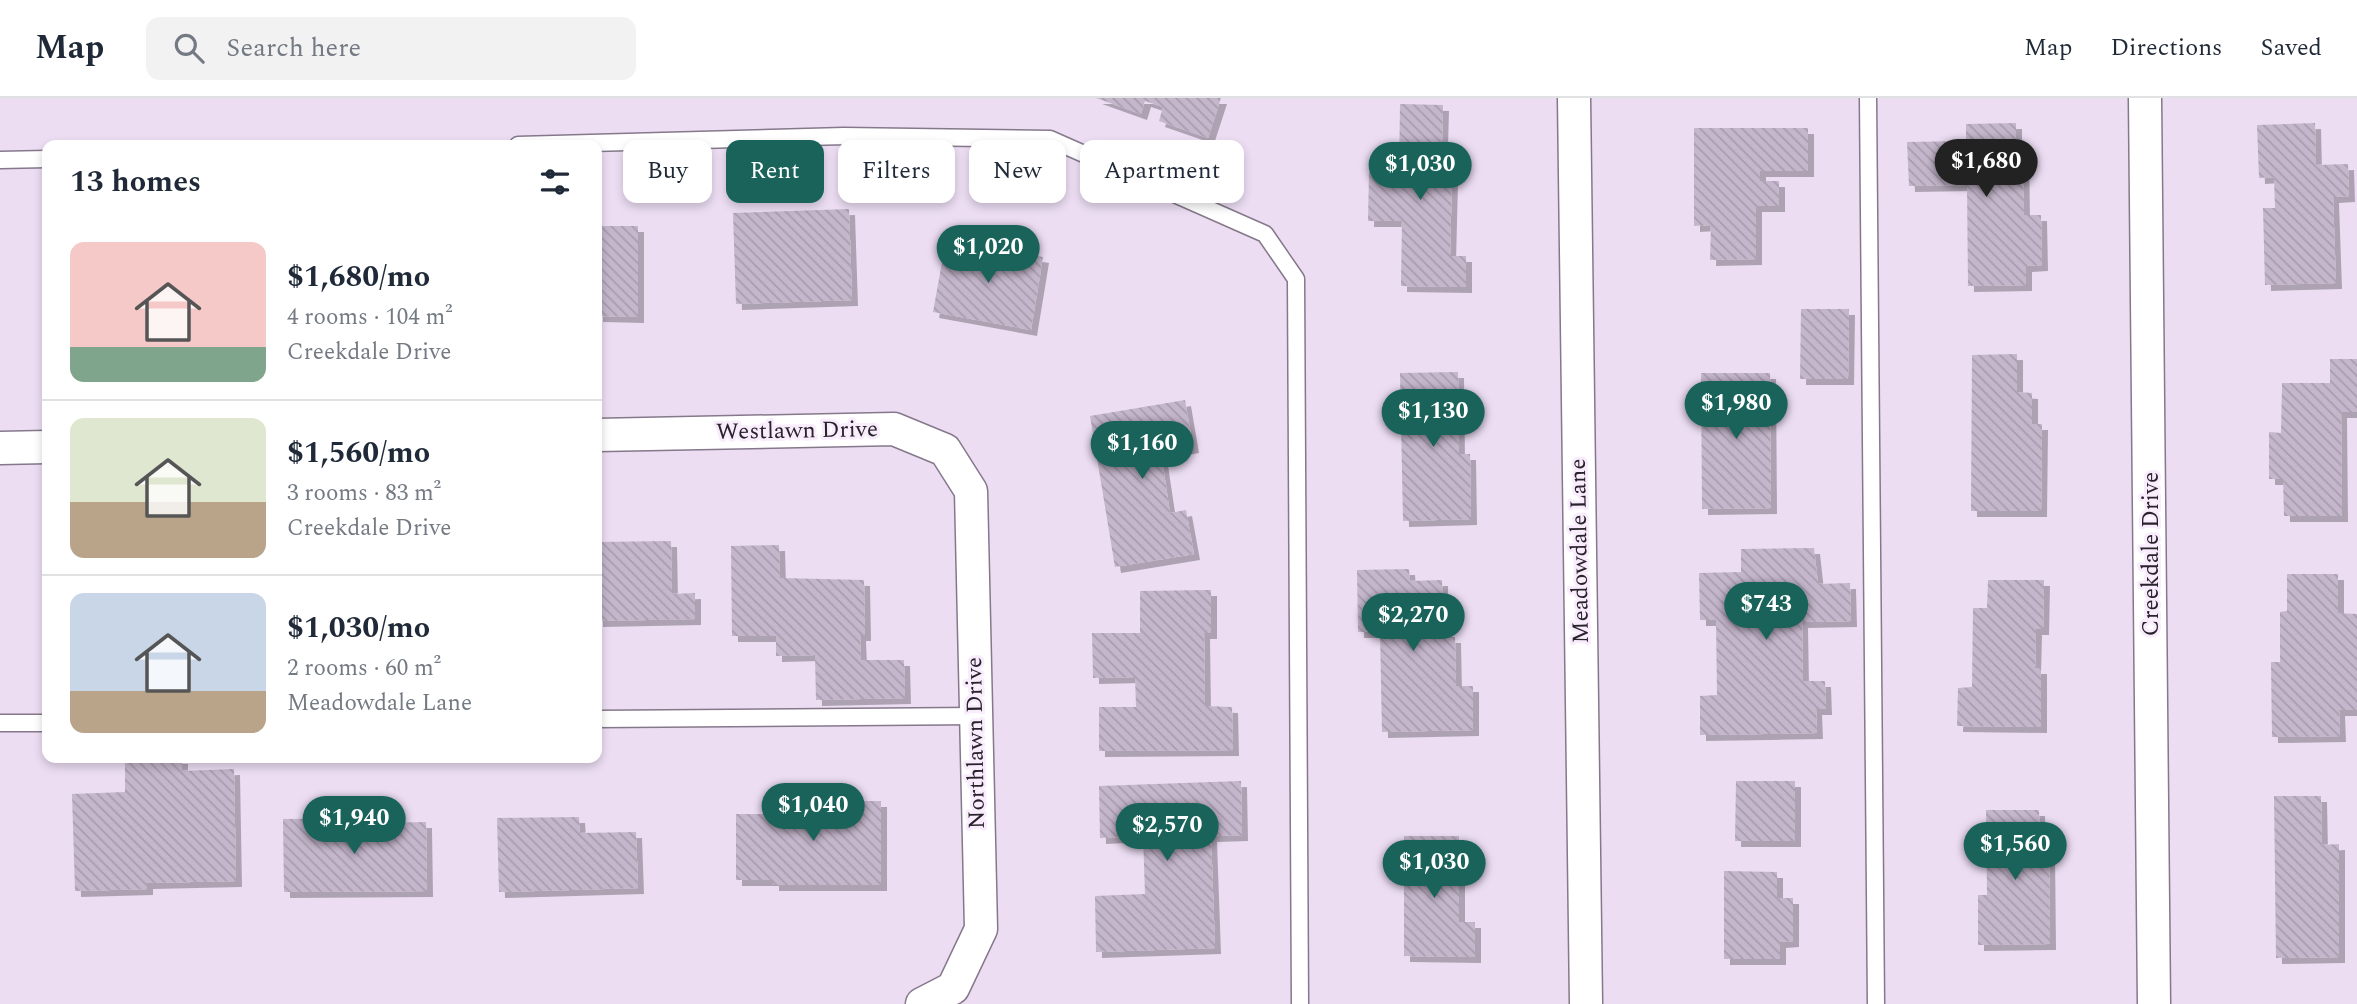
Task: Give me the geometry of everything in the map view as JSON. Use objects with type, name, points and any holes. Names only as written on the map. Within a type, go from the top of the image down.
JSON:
[{"type":"street","name":"Meadowdale Lane","points":[[1574,98],[1586,1004]]},
{"type":"street","name":"Creekdale Drive","points":[[2146,101],[2154,1004]]},
{"type":"street","name":"Westlawn Drive","points":[[602,435],[894,429],[945,450],[971,491]]},
{"type":"street","points":[[0,448],[42,447]]},
{"type":"street","name":"Northlawn Drive","points":[[922,1004],[953,988],[981,929],[971,491]]},
{"type":"lane","points":[[1868,98],[1876,1004]]},
{"type":"lane","points":[[602,143],[844,136],[1051,139],[1265,234],[1296,279],[1300,1004]]},
{"type":"lane","points":[[0,160],[42,159]]},
{"type":"lane","points":[[602,719],[976,716]]},
{"type":"lane","points":[[0,723],[42,723]]},
{"type":"building","points":[[1096,98],[1221,98],[1208,138],[1159,121],[1163,107],[1145,101],[1141,114]]},
{"type":"building","points":[[1400,104],[1443,105],[1441,177],[1452,177],[1450,256],[1466,256],[1466,287],[1401,286],[1402,221],[1368,221],[1369,172],[1399,173]]},
{"type":"building","points":[[2016,123],[2016,141],[2023,140],[2024,215],[2041,215],[2042,265],[2026,266],[2026,285],[1968,286],[1967,185],[1909,186],[1907,142],[1966,141],[1966,124]]},
{"type":"building","points":[[2315,123],[2316,165],[2348,164],[2349,196],[2333,197],[2336,283],[2265,285],[2263,208],[2275,208],[2274,177],[2259,178],[2257,125]]},
{"type":"building","points":[[1694,128],[1808,128],[1808,171],[1760,171],[1760,181],[1779,181],[1779,206],[1756,206],[1756,259],[1710,260],[1711,225],[1694,226]]},
{"type":"building","points":[[849,209],[852,300],[736,304],[733,213]]},
{"type":"building","points":[[602,226],[638,226],[638,317],[602,316]]},
{"type":"building","points":[[946,240],[1043,257],[1031,330],[933,312]]},
{"type":"building","points":[[1801,309],[1849,309],[1848,379],[1800,379]]},
{"type":"building","points":[[2017,354],[2017,392],[2032,393],[2032,424],[2042,424],[2041,511],[1971,511],[1972,355]]},
{"type":"building","points":[[2330,359],[2357,359],[2357,412],[2341,412],[2342,516],[2284,516],[2283,479],[2269,479],[2269,432],[2281,433],[2282,383],[2330,383]]},
{"type":"building","points":[[1458,372],[1459,454],[1470,454],[1471,519],[1403,521],[1400,373]]},
{"type":"building","points":[[1701,373],[1770,373],[1771,508],[1702,509]]},
{"type":"building","points":[[1185,400],[1193,447],[1161,453],[1170,513],[1186,510],[1194,554],[1115,567],[1090,416]]},
{"type":"building","points":[[671,541],[672,594],[695,593],[695,619],[602,621],[602,542]]},
{"type":"building","points":[[779,545],[780,578],[864,580],[865,635],[860,635],[861,660],[904,660],[905,698],[816,700],[815,655],[776,656],[776,636],[732,636],[731,546]]},
{"type":"building","points":[[1814,548],[1818,584],[1850,583],[1851,621],[1802,622],[1803,681],[1825,681],[1826,709],[1816,709],[1817,733],[1700,735],[1700,696],[1717,695],[1716,620],[1700,620],[1699,573],[1741,572],[1741,549]]},
{"type":"building","points":[[1409,569],[1410,581],[1442,580],[1443,637],[1455,637],[1456,686],[1473,686],[1473,730],[1382,732],[1380,632],[1358,632],[1357,570]]},
{"type":"building","points":[[2287,574],[2338,574],[2338,613],[2357,614],[2357,710],[2339,710],[2340,736],[2272,737],[2271,662],[2280,662],[2280,612],[2287,611]]},
{"type":"building","points":[[1988,580],[2044,580],[2043,629],[2036,629],[2035,668],[2041,668],[2041,727],[1957,726],[1958,688],[1972,687],[1973,608],[1987,608]]},
{"type":"building","points":[[1211,590],[1211,633],[1204,633],[1205,706],[1232,707],[1233,750],[1099,751],[1099,707],[1136,707],[1135,677],[1093,678],[1092,633],[1140,633],[1140,591]]},
{"type":"building","points":[[125,763],[182,763],[182,771],[234,769],[236,881],[147,883],[147,889],[75,891],[72,794],[125,792]]},
{"type":"building","points":[[1241,781],[1242,835],[1211,836],[1215,948],[1096,952],[1095,896],[1145,894],[1143,836],[1100,838],[1099,786]]},
{"type":"building","points":[[1736,781],[1795,781],[1795,841],[1735,841]]},
{"type":"building","points":[[794,795],[852,795],[852,801],[881,801],[881,885],[773,885],[773,880],[736,880],[736,814],[794,814]]},
{"type":"building","points":[[2274,796],[2321,796],[2322,845],[2339,844],[2339,957],[2276,958]]},
{"type":"building","points":[[1986,810],[2039,810],[2040,847],[2049,847],[2050,944],[1978,945],[1978,895],[1987,895]]},
{"type":"building","points":[[579,817],[580,833],[636,832],[638,888],[499,892],[497,818]]},
{"type":"building","points":[[382,818],[382,823],[426,822],[427,891],[284,892],[283,819]]},
{"type":"building","points":[[1404,836],[1459,836],[1459,922],[1475,922],[1475,957],[1404,956]]},
{"type":"building","points":[[1724,871],[1777,872],[1777,898],[1793,898],[1793,941],[1780,942],[1780,959],[1724,959]]}]
